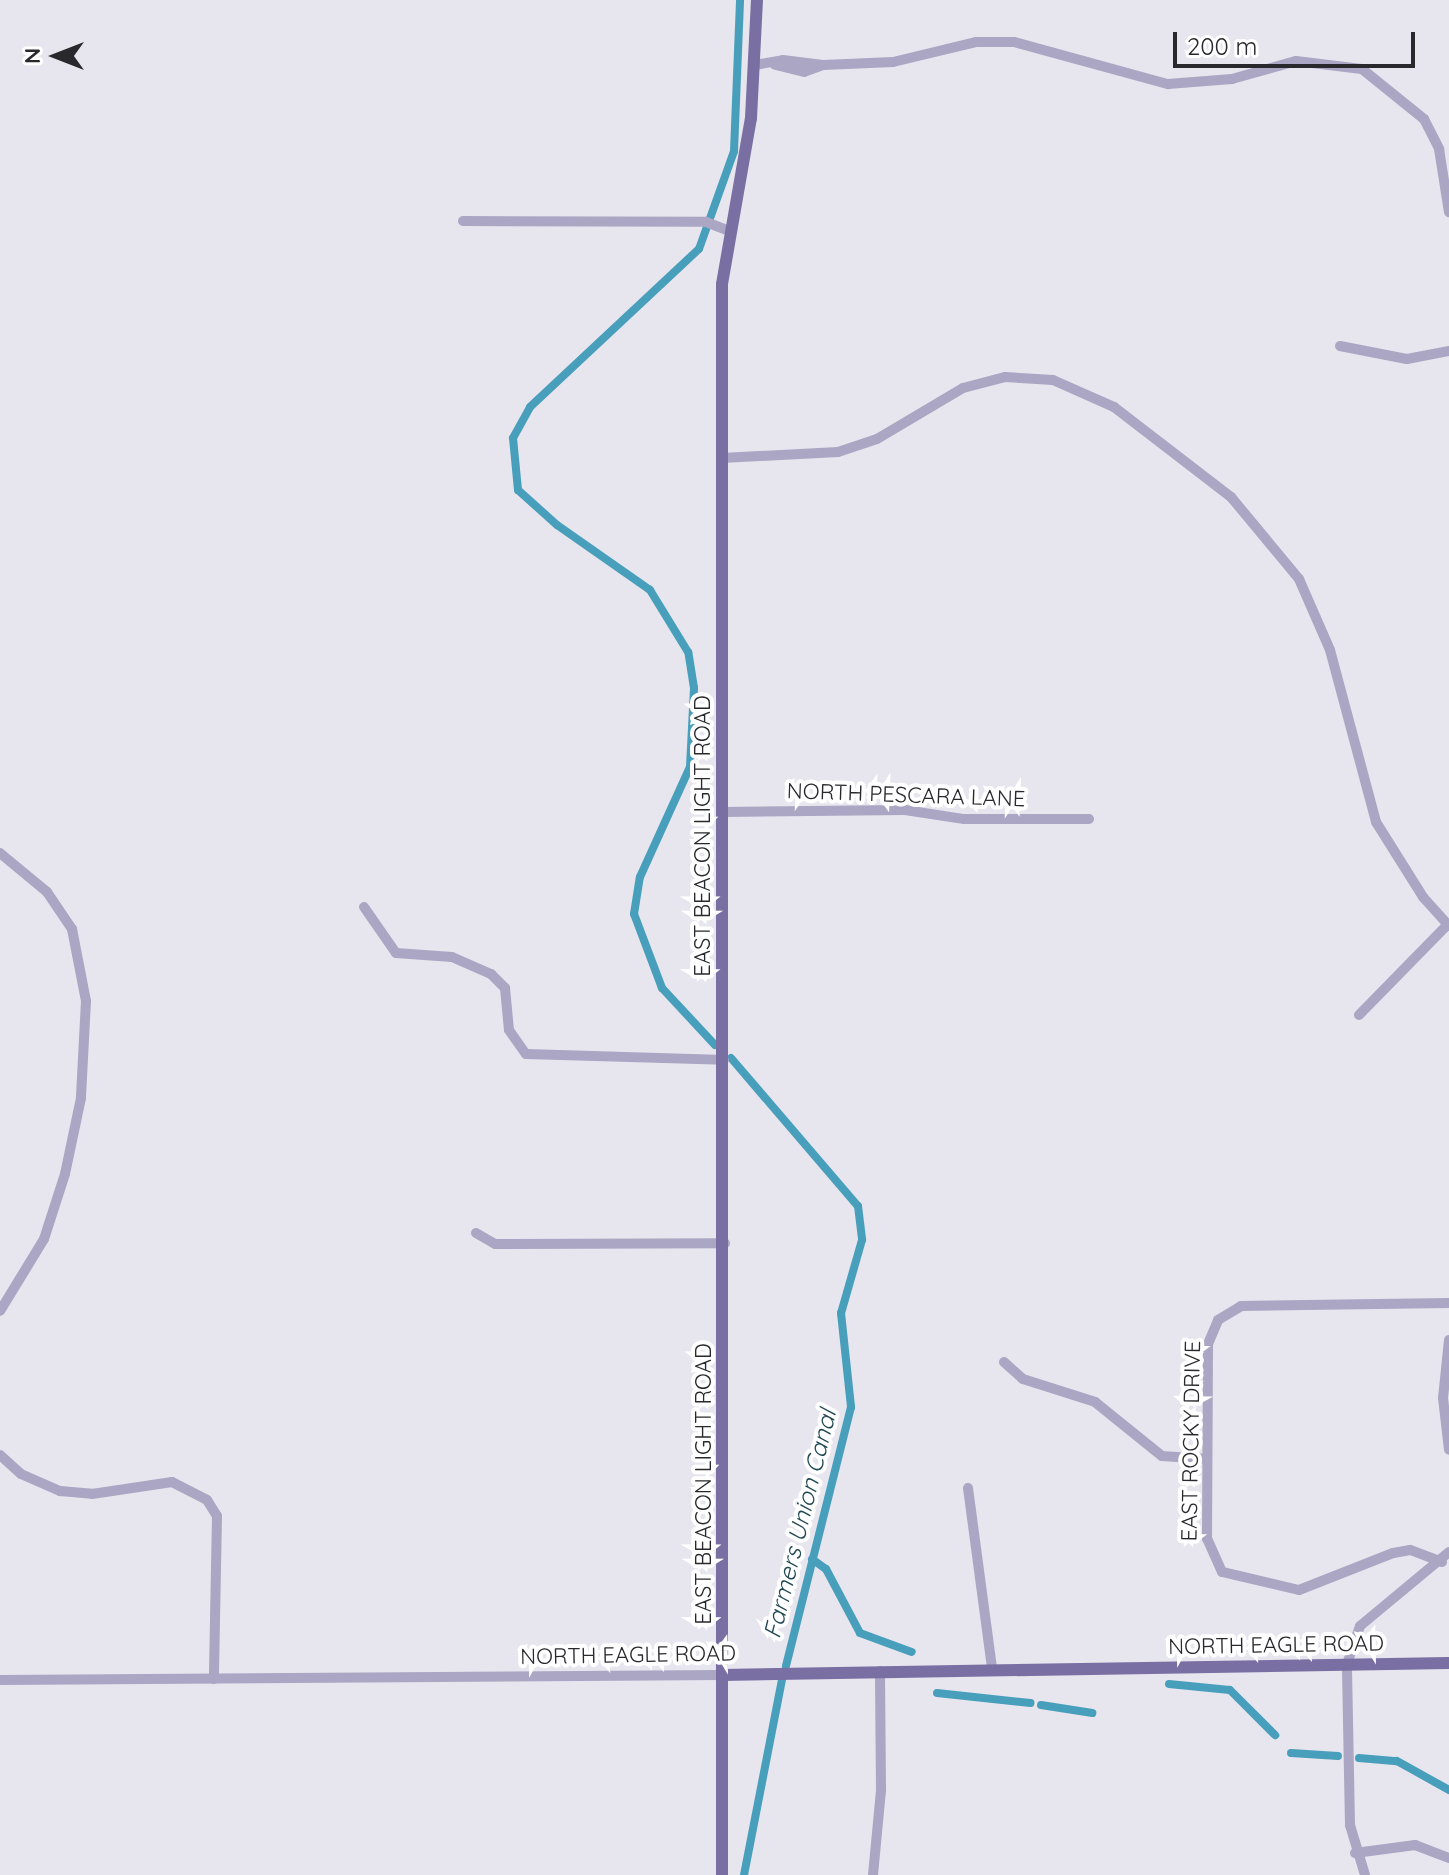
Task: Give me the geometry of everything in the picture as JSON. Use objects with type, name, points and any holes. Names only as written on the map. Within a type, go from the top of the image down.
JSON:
[{"type":"main road","name":"EAST BEACON LIGHT ROAD","points":[[722,1875],[725,1243],[722,284],[755,65],[757,0]]},
{"type":"main road","name":"NORTH EAGLE ROAD","points":[[722,1675],[1449,1663]]},
{"type":"street","points":[[755,65],[775,65],[804,72],[823,65],[893,62],[976,42],[1014,42],[1168,84],[1232,79],[1296,61],[1362,69],[1424,119],[1439,149],[1449,212]]},
{"type":"street","points":[[463,221],[710,223],[729,231]]},
{"type":"street","points":[[1340,346],[1407,359],[1449,351]]},
{"type":"street","points":[[722,458],[838,452],[877,439],[963,388],[1005,377],[1053,380],[1114,407],[1231,497],[1299,579],[1330,650],[1376,822],[1448,925],[1359,1015]]},
{"type":"street","name":"NORTH PESCARA LANE","points":[[723,812],[905,810],[964,819],[1089,819]]},
{"type":"street","points":[[0,853],[47,892],[72,929],[86,1001],[81,1098],[65,1174],[44,1239],[0,1311]]},
{"type":"street","points":[[364,907],[396,953],[452,957],[491,974],[505,988],[509,1030],[526,1054],[724,1060]]},
{"type":"street","points":[[476,1233],[495,1244],[725,1243]]},
{"type":"street","name":"EAST ROCKY DRIVE","points":[[1446,1557],[1410,1550],[1393,1553],[1299,1590],[1235,1579],[1215,1563],[1207,1539],[1208,1344],[1218,1320],[1241,1306],[1449,1303]]},
{"type":"street","points":[[1449,1340],[1443,1398],[1449,1450]]},
{"type":"street","points":[[1004,1362],[1023,1379],[1095,1402],[1162,1456],[1207,1459]]},
{"type":"street","points":[[0,1455],[21,1474],[60,1491],[92,1494],[172,1482],[207,1500],[217,1516],[214,1679]]},
{"type":"street","points":[[968,1488],[992,1669]]},
{"type":"street","points":[[1365,1875],[1355,1853],[1347,1664],[1360,1626],[1446,1557]]},
{"type":"street","points":[[873,1875],[881,1790],[880,1671]]},
{"type":"street","name":"NORTH EAGLE ROAD","points":[[0,1680],[722,1675]]},
{"type":"street","points":[[1355,1853],[1415,1845],[1449,1858]]},
{"type":"waterway","name":"Farmers Union Canal","points":[[715,1045],[662,988],[634,914],[640,877],[690,767],[694,688],[688,652],[650,590],[557,525],[518,490],[513,438],[530,407],[699,249],[734,151],[740,0]]},
{"type":"waterway","name":"Farmers Union Canal","points":[[731,1058],[858,1206],[862,1240],[841,1313],[851,1407],[786,1666]]},
{"type":"waterway","points":[[812,1559],[826,1569],[860,1633],[912,1652]]},
{"type":"waterway","name":"Farmers Union Canal","points":[[744,1875],[782,1680]]},
{"type":"waterway","points":[[1169,1684],[1230,1690],[1275,1735]]},
{"type":"waterway","points":[[937,1693],[1030,1703]]},
{"type":"waterway","points":[[1041,1705],[1092,1713]]},
{"type":"waterway","points":[[1291,1753],[1338,1756]]},
{"type":"waterway","points":[[1359,1758],[1397,1761],[1449,1790]]}]
